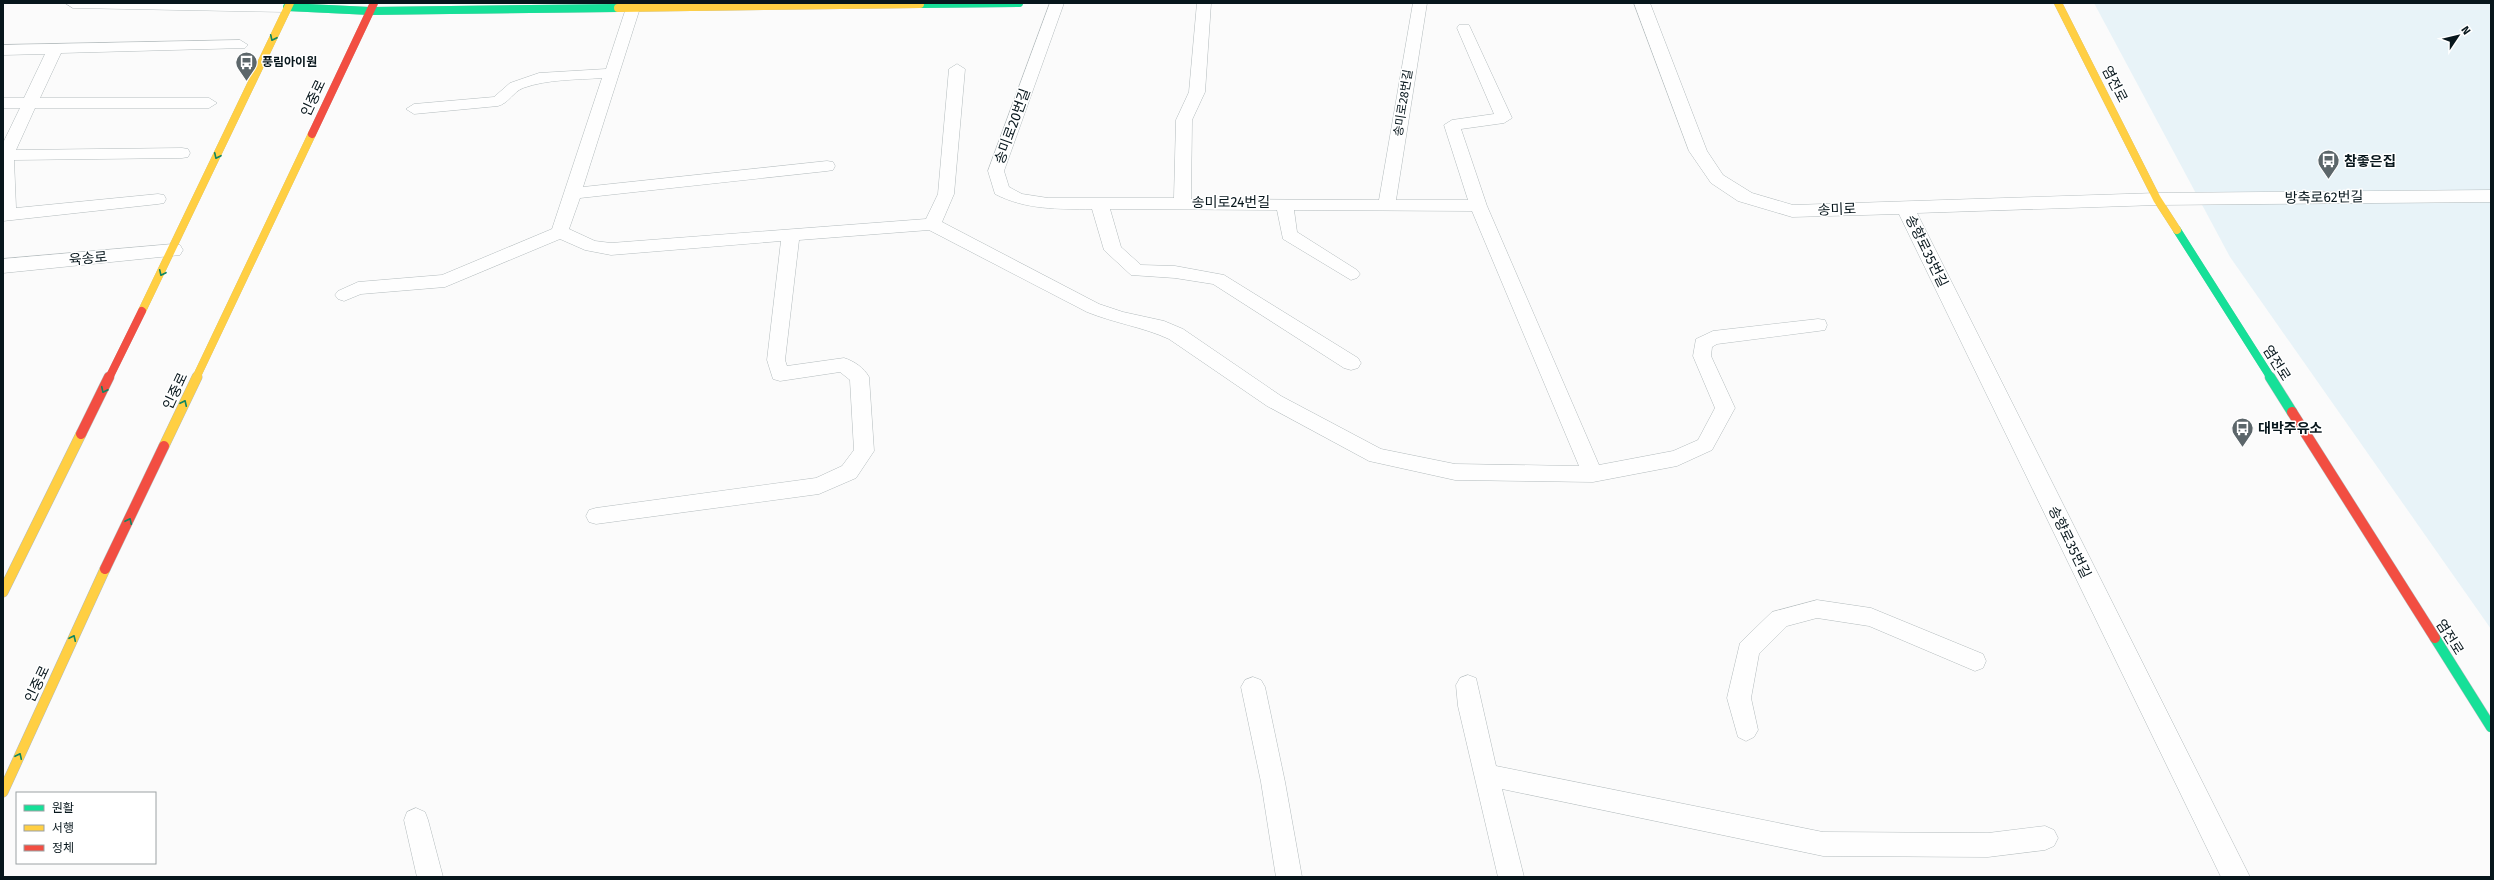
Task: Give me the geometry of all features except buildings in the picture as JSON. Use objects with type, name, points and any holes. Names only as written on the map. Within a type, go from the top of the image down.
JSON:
[{"type":"main road","points":[[3,592],[172,250],[288,5],[372,7],[473,6],[633,8],[1019,3]]},
{"type":"main road","name":"염전로","points":[[2058,3],[2157,199],[2491,727]]},
{"type":"main road","name":"인중로","points":[[3,792],[76,633],[372,7]]},
{"type":"street","points":[[73,3],[288,5]]},
{"type":"street","name":"송미로","points":[[1642,3],[1698,151],[1717,179],[1745,197],[1792,211],[2157,199]]},
{"type":"street","name":"방축로62번길","points":[[2157,199],[2491,196]]},
{"type":"street","name":"송향로35번길","points":[[1906,207],[2236,877]]},
{"type":"street","name":"육송로","points":[[3,266],[172,250]]},
{"type":"lane","name":"송미로20번길","points":[[1057,3],[996,171],[1001,190],[1018,199],[1048,203],[1182,202]]},
{"type":"lane","name":"송미로24번길","points":[[1204,3],[1197,92],[1184,120],[1182,202],[1478,206]]},
{"type":"lane","name":"송미로28번길","points":[[1387,204],[1420,3]]},
{"type":"lane","points":[[560,232],[633,8]]},
{"type":"lane","points":[[1464,28],[1504,118],[1452,125],[1478,206],[1593,474]]},
{"type":"lane","points":[[3,50],[240,45]]},
{"type":"lane","points":[[55,49],[5,154],[5,215],[158,199]]},
{"type":"lane","points":[[932,224],[946,194],[957,69]]},
{"type":"lane","points":[[414,109],[498,101],[515,86],[539,78],[612,73]]},
{"type":"lane","points":[[3,103],[29,101],[209,103]]},
{"type":"lane","points":[[5,154],[182,153]]},
{"type":"lane","points":[[573,193],[828,166]]},
{"type":"lane","points":[[1099,202],[1113,250],[1137,271],[1175,272],[1218,279],[1351,363]]},
{"type":"lane","points":[[1284,203],[1289,235],[1351,274]]},
{"type":"lane","points":[[344,295],[358,288],[445,280],[560,232],[591,246],[611,248],[932,224],[1093,308],[1119,318],[1158,326],[1176,334],[1274,401],[1376,456],[1455,472],[1593,474],[1677,458],[1705,445],[1725,408],[1702,356],[1702,344],[1713,338],[1818,325]]},
{"type":"lane","points":[[596,516],[819,486],[849,472],[864,451],[859,377],[844,365],[780,374],[776,360],[791,234]]},
{"type":"lane","points":[[1746,730],[1740,698],[1748,650],[1780,620],[1788,617],[1817,609],[1871,617],[1975,662]]},
{"type":"lane","points":[[1468,685],[1470,706],[1511,877]]},
{"type":"lane","points":[[1253,687],[1273,782],[1289,877]]},
{"type":"lane","points":[[1486,775],[1823,844],[1988,846],[2045,838]]},
{"type":"lane","points":[[416,820],[430,877]]},
{"type":"shaded area","points":[[2094,3],[2491,3],[2491,629],[2230,257]]},
{"type":"traffic: fast","points":[[920,4],[1019,3]]},
{"type":"traffic: fast","points":[[287,7],[370,11],[618,8]]},
{"type":"traffic: fast","points":[[2177,230],[2292,412]]},
{"type":"traffic: fast","points":[[2435,638],[2491,727]]},
{"type":"traffic: slow","points":[[142,311],[290,3]]},
{"type":"traffic: slow","points":[[2058,3],[2157,199],[2177,230]]},
{"type":"traffic: slow","points":[[618,8],[920,4]]},
{"type":"traffic: slow","points":[[164,446],[312,134]]},
{"type":"traffic: slow","points":[[3,592],[81,434]]},
{"type":"traffic: slow","points":[[3,792],[105,569]]},
{"type":"traffic: jam","points":[[312,134],[374,3]]},
{"type":"traffic: jam","points":[[81,434],[142,311]]},
{"type":"traffic: jam","points":[[2292,412],[2435,638]]},
{"type":"traffic: jam","points":[[105,569],[164,446]]},
{"type":"place","name":"풍림아이원","points":[[247,82]]},
{"type":"place","name":"참좋은집","points":[[2328,180]]},
{"type":"place","name":"대박주유소","points":[[2242,448]]}]
